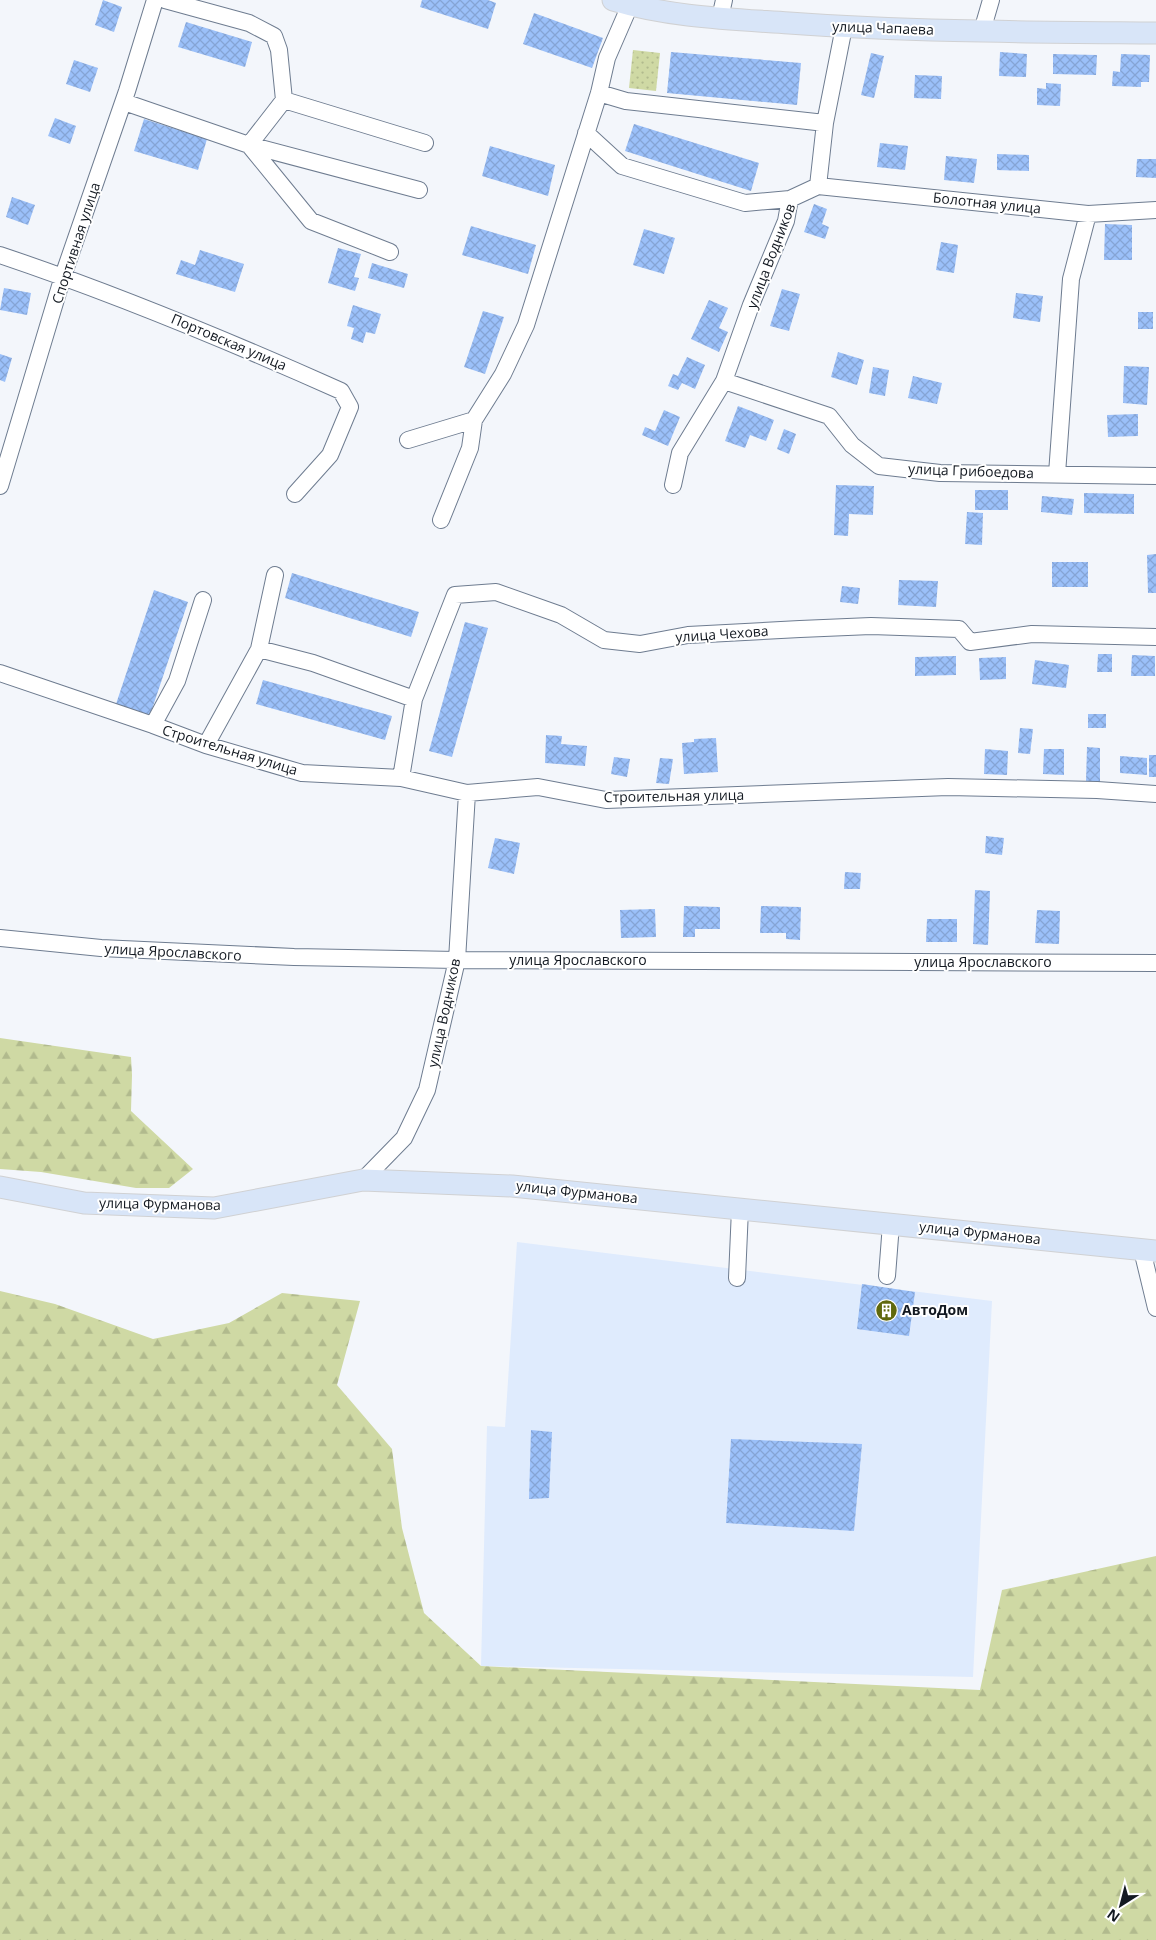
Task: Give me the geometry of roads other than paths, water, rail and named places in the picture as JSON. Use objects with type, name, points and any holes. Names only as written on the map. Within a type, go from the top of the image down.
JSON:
[{"type":"main road","name":"улица Чапаева","points":[[621,3],[722,9],[844,27],[1156,33]]},
{"type":"main road","name":"улица Фурманова","points":[[0,1188],[84,1203],[214,1208],[363,1180],[512,1186],[1149,1251]]},
{"type":"street","name":"Спортивная улица","points":[[0,486],[63,276],[124,102],[155,0]]},
{"type":"street","points":[[165,0],[249,23],[274,36],[280,50],[284,100],[249,145]]},
{"type":"street","points":[[982,31],[991,0]]},
{"type":"street","points":[[441,520],[470,448],[474,420],[503,374],[526,325],[599,94],[621,3]]},
{"type":"street","points":[[818,186],[825,123],[844,27]]},
{"type":"street","points":[[599,94],[626,101],[825,123]]},
{"type":"street","points":[[284,100],[426,143]]},
{"type":"street","points":[[124,102],[249,145],[419,190]]},
{"type":"street","points":[[586,133],[622,166],[745,203],[790,200]]},
{"type":"street","points":[[249,145],[311,221],[390,252]]},
{"type":"street","name":"улица Водников","points":[[673,485],[680,453],[724,381],[751,305],[786,221],[790,200],[818,186]]},
{"type":"street","name":"Болотная улица","points":[[818,186],[1088,214],[1156,210]]},
{"type":"street","points":[[1057,474],[1071,279],[1088,214]]},
{"type":"street","name":"Портовская улица","points":[[0,255],[63,276],[232,342],[341,391],[350,407],[330,454],[295,494]]},
{"type":"street","name":"улица Грибоедова","points":[[724,381],[829,416],[852,445],[879,466],[940,473],[1156,476]]},
{"type":"street","points":[[408,440],[474,420]]},
{"type":"street","points":[[206,746],[259,649],[275,575]]},
{"type":"street","name":"улица Чехова","points":[[401,778],[414,699],[455,595],[496,592],[561,615],[604,640],[640,644],[688,635],[871,626],[959,629],[970,642],[1032,634],[1156,637]]},
{"type":"street","points":[[153,725],[177,681],[203,600]]},
{"type":"street","points":[[259,649],[313,664],[414,699]]},
{"type":"street","name":"Строительная улица","points":[[0,674],[153,725],[206,746],[302,773],[401,778],[467,793],[538,787],[606,800],[948,787],[1096,790],[1156,794]]},
{"type":"street","name":"улица Водников","points":[[363,1180],[404,1138],[427,1090],[457,960],[467,793]]},
{"type":"street","name":"улица Ярославского","points":[[0,938],[120,949],[294,958],[1156,963]]},
{"type":"street","points":[[737,1278],[739,1269],[740,1209]]},
{"type":"street","points":[[887,1276],[891,1224]]},
{"type":"street","points":[[1149,1251],[1156,1308]]},
{"type":"place","name":"АвтоДом","points":[[886,1310]]}]
